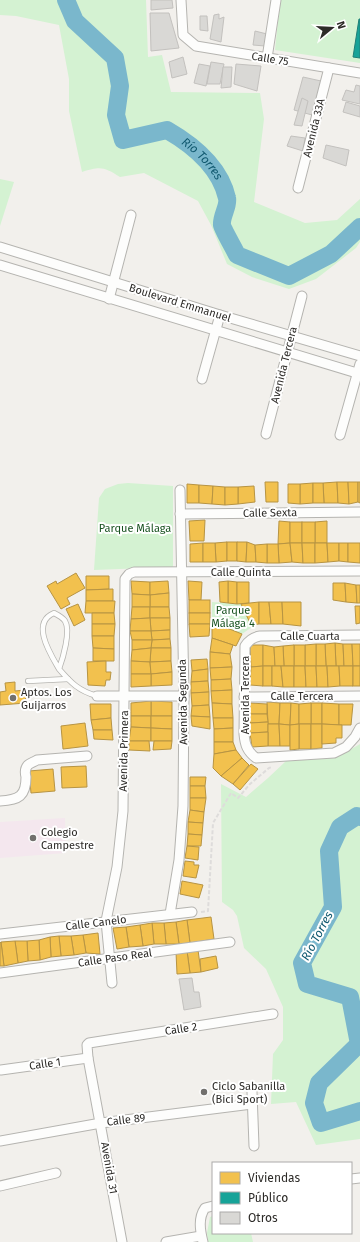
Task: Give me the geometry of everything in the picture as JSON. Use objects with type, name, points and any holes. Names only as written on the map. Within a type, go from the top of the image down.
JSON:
[{"type":"street","name":"Calle 75","points":[[181,0],[183,35],[196,46],[360,73]]},
{"type":"street","points":[[267,58],[276,0]]},
{"type":"street","name":"Avenida 33A","points":[[298,188],[329,68]]},
{"type":"street","points":[[108,299],[131,216]]},
{"type":"street","name":"Boulevard Emmanuel","points":[[0,247],[220,315],[360,356]]},
{"type":"street","name":"Boulevard Emmanuel","points":[[0,265],[108,299],[287,352],[359,370]]},
{"type":"street","name":"Avenida Tercera","points":[[266,434],[302,296]]},
{"type":"street","points":[[202,379],[220,315]]},
{"type":"street","points":[[340,435],[359,370]]},
{"type":"street","name":"Avenida Segunda","points":[[170,914],[179,860],[183,806],[184,696],[180,490]]},
{"type":"street","name":"Calle Sexta","points":[[180,514],[360,512]]},
{"type":"street","name":"Calle Quinta","points":[[125,579],[129,574],[134,572],[360,571]]},
{"type":"street","name":"Avenida Primera","points":[[112,982],[106,921],[117,867],[123,811],[125,579]]},
{"type":"street","name":"Calle Cuarta","points":[[260,636],[360,635]]},
{"type":"street","name":"Avenida Tercera","points":[[260,636],[255,636],[245,646],[244,734],[246,747],[256,758],[280,757]]},
{"type":"street","points":[[97,696],[184,696]]},
{"type":"street","name":"Calle Tercera","points":[[244,696],[360,696]]},
{"type":"street","points":[[280,757],[334,753],[346,746],[355,737],[360,728]]},
{"type":"street","points":[[0,801],[6,801],[21,795],[25,790],[26,768],[31,763],[37,760],[87,756]]},
{"type":"street","name":"Calle Canelo","points":[[0,934],[192,912]]},
{"type":"street","name":"Calle Paso Real","points":[[0,973],[230,942]]},
{"type":"street","name":"Calle 2","points":[[88,1058],[87,1046],[89,1044],[273,1014]]},
{"type":"street","name":"Calle 1","points":[[1,1070],[88,1058]]},
{"type":"street","name":"Avenida 31","points":[[88,1058],[92,1071],[122,1242]]},
{"type":"street","points":[[252,1092],[254,1146]]},
{"type":"street","name":"Calle 89","points":[[0,1141],[101,1123],[252,1104]]},
{"type":"street","points":[[0,1186],[56,1173]]},
{"type":"street","points":[[166,1242],[202,1239],[200,1221],[201,1214],[209,1207]]},
{"type":"lane","points":[[59,669],[64,656],[67,633],[65,621],[54,613],[50,615],[44,623],[43,632],[45,643],[59,669],[68,679],[86,693],[97,696]]},
{"type":"lane","points":[[28,681],[68,679]]},
{"type":"path","points":[[208,911],[213,823],[230,793],[238,798],[250,784],[269,768],[278,766],[280,757]]},
{"type":"shaded area","name":"Colegio Campestre","points":[[65,818],[66,853],[0,858],[0,822]]},
{"type":"green space","points":[[0,0],[146,0],[148,57],[162,55],[171,92],[260,93],[264,119],[254,202],[305,223],[337,220],[360,199],[360,242],[356,248],[316,279],[289,289],[252,277],[227,264],[211,225],[198,201],[144,173],[120,177],[102,168],[82,172],[69,111],[69,79],[59,25],[16,16],[0,15]]},
{"type":"green space","points":[[280,0],[360,0],[360,19],[353,56],[360,58],[360,63],[275,50]]},
{"type":"green space","points":[[0,179],[14,182],[0,226]]},
{"type":"green space","name":"Parque Málaga","points":[[128,483],[173,486],[173,567],[94,570],[99,498],[105,489],[118,484]]},
{"type":"green space","name":"Parque Málaga 4","points":[[212,602],[241,604],[252,627],[242,634],[212,622]]},
{"type":"green space","points":[[360,744],[360,1139],[316,1145],[296,1102],[271,1104],[273,1054],[283,1040],[283,1007],[266,969],[244,948],[237,916],[233,910],[222,902],[221,784],[246,797],[286,761],[338,757]]},
{"type":"green space","points":[[212,1216],[212,1234],[251,1234],[253,1242],[208,1242],[207,1233],[210,1217]]},
{"type":"building: Viviendas","points":[[265,482],[278,482],[278,502],[266,502]]},
{"type":"building: Viviendas","points":[[337,482],[338,503],[324,503],[323,483]]},
{"type":"building: Viviendas","points":[[337,482],[348,482],[349,504],[338,503]]},
{"type":"building: Viviendas","points":[[348,482],[358,482],[358,502],[349,504]]},
{"type":"building: Viviendas","points":[[358,482],[360,482],[360,503],[358,502]]},
{"type":"building: Viviendas","points":[[313,483],[313,503],[300,504],[300,484]]},
{"type":"building: Viviendas","points":[[313,483],[323,483],[324,503],[313,503]]},
{"type":"building: Viviendas","points":[[187,484],[199,485],[199,503],[187,503]]},
{"type":"building: Viviendas","points":[[288,484],[300,484],[300,504],[288,503]]},
{"type":"building: Viviendas","points":[[199,485],[213,486],[212,504],[199,503]]},
{"type":"building: Viviendas","points":[[213,486],[225,487],[225,505],[212,504]]},
{"type":"building: Viviendas","points":[[254,486],[255,502],[238,504],[238,487]]},
{"type":"building: Viviendas","points":[[225,487],[238,487],[238,504],[225,505]]},
{"type":"building: Viviendas","points":[[205,520],[204,541],[190,541],[189,521]]},
{"type":"building: Viviendas","points":[[279,521],[290,522],[290,543],[278,544]]},
{"type":"building: Viviendas","points":[[327,521],[327,543],[315,543],[315,522]]},
{"type":"building: Viviendas","points":[[290,522],[302,522],[302,543],[290,543]]},
{"type":"building: Viviendas","points":[[302,522],[315,522],[315,543],[302,543]]},
{"type":"building: Viviendas","points":[[227,542],[227,561],[216,562],[215,543]]},
{"type":"building: Viviendas","points":[[227,542],[237,542],[237,561],[227,561]]},
{"type":"building: Viviendas","points":[[237,542],[247,542],[246,562],[237,561]]},
{"type":"building: Viviendas","points":[[247,542],[255,545],[256,562],[246,562]]},
{"type":"building: Viviendas","points":[[203,543],[203,562],[190,562],[190,544]]},
{"type":"building: Viviendas","points":[[203,543],[215,543],[216,562],[203,562]]},
{"type":"building: Viviendas","points":[[290,543],[292,562],[279,563],[278,544]]},
{"type":"building: Viviendas","points":[[290,543],[302,543],[303,563],[292,562]]},
{"type":"building: Viviendas","points":[[302,543],[315,543],[315,563],[303,563]]},
{"type":"building: Viviendas","points":[[315,543],[327,543],[328,562],[315,563]]},
{"type":"building: Viviendas","points":[[327,543],[339,543],[339,561],[328,562]]},
{"type":"building: Viviendas","points":[[339,543],[348,543],[348,562],[339,561]]},
{"type":"building: Viviendas","points":[[348,543],[360,543],[360,563],[348,562]]},
{"type":"building: Viviendas","points":[[267,544],[278,544],[279,563],[267,563]]},
{"type":"building: Viviendas","points":[[267,544],[267,563],[256,562],[255,545]]},
{"type":"building: Viviendas","points":[[76,573],[85,588],[67,598],[70,604],[61,609],[47,586],[56,581],[57,584]]},
{"type":"building: Viviendas","points":[[86,576],[109,576],[109,589],[86,590]]},
{"type":"building: Viviendas","points":[[131,581],[150,582],[150,595],[132,594]]},
{"type":"building: Viviendas","points":[[168,581],[169,593],[150,595],[150,582]]},
{"type":"building: Viviendas","points":[[188,581],[202,582],[201,600],[189,600]]},
{"type":"building: Viviendas","points":[[228,581],[237,582],[237,604],[228,603]]},
{"type":"building: Viviendas","points":[[228,581],[228,603],[220,602],[219,582]]},
{"type":"building: Viviendas","points":[[237,582],[249,582],[249,603],[237,604]]},
{"type":"building: Viviendas","points":[[333,583],[345,583],[346,602],[333,600]]},
{"type":"building: Viviendas","points":[[345,583],[356,585],[357,603],[346,602]]},
{"type":"building: Viviendas","points":[[356,585],[360,585],[360,603],[357,603]]},
{"type":"building: Viviendas","points":[[113,589],[113,601],[86,601],[86,590]]},
{"type":"building: Viviendas","points":[[169,593],[169,607],[150,607],[150,595]]},
{"type":"building: Viviendas","points":[[132,594],[150,595],[150,607],[132,607]]},
{"type":"building: Viviendas","points":[[189,600],[210,600],[210,613],[189,613]]},
{"type":"building: Viviendas","points":[[86,601],[115,601],[114,613],[85,613]]},
{"type":"building: Viviendas","points":[[259,602],[259,624],[251,625],[241,604]]},
{"type":"building: Viviendas","points":[[259,602],[269,602],[271,624],[259,624]]},
{"type":"building: Viviendas","points":[[269,602],[282,602],[283,624],[271,624]]},
{"type":"building: Viviendas","points":[[282,602],[301,602],[301,626],[283,624]]},
{"type":"building: Viviendas","points":[[78,604],[85,620],[74,626],[66,609]]},
{"type":"building: Viviendas","points":[[355,606],[360,606],[360,623],[356,624]]},
{"type":"building: Viviendas","points":[[132,607],[150,607],[150,618],[131,619]]},
{"type":"building: Viviendas","points":[[150,607],[169,607],[170,618],[150,618]]},
{"type":"building: Viviendas","points":[[92,613],[114,613],[115,624],[92,624]]},
{"type":"building: Viviendas","points":[[189,613],[210,613],[210,624],[189,624]]},
{"type":"building: Viviendas","points":[[150,618],[170,618],[170,630],[151,631]]},
{"type":"building: Viviendas","points":[[150,618],[151,631],[130,631],[131,619]]},
{"type":"building: Viviendas","points":[[212,622],[242,634],[236,646],[212,638]]},
{"type":"building: Viviendas","points":[[92,624],[115,624],[114,636],[92,636]]},
{"type":"building: Viviendas","points":[[189,624],[210,624],[209,636],[190,637]]},
{"type":"building: Viviendas","points":[[170,630],[170,639],[152,640],[151,631]]},
{"type":"building: Viviendas","points":[[130,631],[151,631],[152,640],[132,640]]},
{"type":"building: Viviendas","points":[[92,636],[114,636],[114,649],[93,648]]},
{"type":"building: Viviendas","points":[[212,638],[233,645],[230,654],[210,652]]},
{"type":"building: Viviendas","points":[[170,639],[171,648],[151,648],[152,640]]},
{"type":"building: Viviendas","points":[[132,640],[152,640],[151,648],[132,650]]},
{"type":"building: Viviendas","points":[[335,643],[343,644],[344,666],[336,666]]},
{"type":"building: Viviendas","points":[[335,643],[336,666],[326,666],[325,644]]},
{"type":"building: Viviendas","points":[[316,644],[325,644],[326,666],[316,666]]},
{"type":"building: Viviendas","points":[[316,644],[316,666],[305,666],[305,645]]},
{"type":"building: Viviendas","points":[[343,644],[352,644],[353,666],[344,666]]},
{"type":"building: Viviendas","points":[[352,644],[360,644],[360,666],[353,666]]},
{"type":"building: Viviendas","points":[[250,645],[263,645],[263,666],[251,667]]},
{"type":"building: Viviendas","points":[[263,645],[274,647],[275,666],[263,666]]},
{"type":"building: Viviendas","points":[[294,645],[305,645],[305,666],[294,666]]},
{"type":"building: Viviendas","points":[[294,645],[294,666],[284,666],[283,646]]},
{"type":"building: Viviendas","points":[[283,646],[284,666],[275,666],[274,647]]},
{"type":"building: Viviendas","points":[[93,648],[114,649],[114,661],[93,661]]},
{"type":"building: Viviendas","points":[[151,648],[171,648],[171,661],[150,662]]},
{"type":"building: Viviendas","points":[[151,648],[150,662],[131,661],[132,650]]},
{"type":"building: Viviendas","points":[[210,652],[230,654],[232,667],[210,668]]},
{"type":"building: Viviendas","points":[[207,659],[208,669],[192,671],[191,660]]},
{"type":"building: Viviendas","points":[[106,661],[106,672],[111,672],[110,680],[106,680],[105,686],[88,685],[87,662]]},
{"type":"building: Viviendas","points":[[131,661],[150,662],[151,674],[131,674]]},
{"type":"building: Viviendas","points":[[171,661],[172,672],[151,674],[150,662]]},
{"type":"building: Viviendas","points":[[263,666],[263,686],[250,685],[251,667]]},
{"type":"building: Viviendas","points":[[263,666],[272,666],[272,686],[263,686]]},
{"type":"building: Viviendas","points":[[272,666],[281,666],[283,687],[272,686]]},
{"type":"building: Viviendas","points":[[281,666],[294,666],[294,687],[283,687]]},
{"type":"building: Viviendas","points":[[294,666],[305,666],[306,687],[294,687]]},
{"type":"building: Viviendas","points":[[305,666],[316,666],[317,687],[306,687]]},
{"type":"building: Viviendas","points":[[316,666],[327,666],[328,687],[317,687]]},
{"type":"building: Viviendas","points":[[327,666],[339,666],[340,686],[328,687]]},
{"type":"building: Viviendas","points":[[339,666],[353,666],[353,686],[340,686]]},
{"type":"building: Viviendas","points":[[353,666],[360,666],[360,686],[353,686]]},
{"type":"building: Viviendas","points":[[232,667],[231,679],[211,680],[210,668]]},
{"type":"building: Viviendas","points":[[208,669],[208,681],[191,682],[192,671]]},
{"type":"building: Viviendas","points":[[172,672],[172,685],[151,686],[151,674]]},
{"type":"building: Viviendas","points":[[131,674],[151,674],[151,686],[131,687]]},
{"type":"building: Viviendas","points":[[231,679],[232,690],[211,691],[211,680]]},
{"type":"building: Viviendas","points":[[208,681],[209,692],[191,693],[191,682]]},
{"type":"building: Viviendas","name":"Aptos. Los Guijarros","points":[[15,682],[15,691],[25,690],[26,703],[0,705],[0,692],[6,691],[5,683]]},
{"type":"building: Viviendas","points":[[232,690],[232,704],[212,703],[211,691]]},
{"type":"building: Viviendas","points":[[209,692],[209,705],[192,706],[191,693]]},
{"type":"building: Viviendas","points":[[151,701],[172,702],[172,716],[151,716]]},
{"type":"building: Viviendas","points":[[151,701],[151,716],[131,716],[131,703]]},
{"type":"building: Viviendas","points":[[267,702],[280,703],[279,724],[268,724]]},
{"type":"building: Viviendas","points":[[212,703],[232,704],[233,718],[213,718]]},
{"type":"building: Viviendas","points":[[250,703],[267,704],[267,714],[250,714]]},
{"type":"building: Viviendas","points":[[280,703],[291,703],[290,725],[279,724]]},
{"type":"building: Viviendas","points":[[291,703],[299,704],[299,724],[290,725]]},
{"type":"building: Viviendas","points":[[311,703],[322,703],[322,724],[311,724]]},
{"type":"building: Viviendas","points":[[311,703],[311,724],[299,724],[299,704]]},
{"type":"building: Viviendas","points":[[322,703],[339,704],[339,725],[322,724]]},
{"type":"building: Viviendas","points":[[90,704],[111,704],[111,718],[91,720]]},
{"type":"building: Viviendas","points":[[339,704],[353,704],[351,725],[339,725]]},
{"type":"building: Viviendas","points":[[209,705],[210,717],[191,716],[192,706]]},
{"type":"building: Viviendas","points":[[250,714],[267,714],[268,722],[250,723]]},
{"type":"building: Viviendas","points":[[131,716],[151,716],[151,728],[131,727]]},
{"type":"building: Viviendas","points":[[151,716],[172,716],[172,729],[151,728]]},
{"type":"building: Viviendas","points":[[191,716],[210,717],[210,729],[192,726]]},
{"type":"building: Viviendas","points":[[111,718],[112,730],[93,730],[91,720]]},
{"type":"building: Viviendas","points":[[213,718],[233,718],[233,728],[214,729]]},
{"type":"building: Viviendas","points":[[268,722],[268,732],[250,733],[250,723]]},
{"type":"building: Viviendas","points":[[85,723],[88,746],[63,749],[61,726]]},
{"type":"building: Viviendas","points":[[268,724],[279,724],[280,746],[268,746]]},
{"type":"building: Viviendas","points":[[279,724],[290,725],[290,746],[280,746]]},
{"type":"building: Viviendas","points":[[299,724],[311,724],[311,749],[299,749]]},
{"type":"building: Viviendas","points":[[299,724],[299,749],[290,750],[290,725]]},
{"type":"building: Viviendas","points":[[311,724],[322,724],[322,748],[311,749]]},
{"type":"building: Viviendas","points":[[322,724],[342,725],[342,738],[336,738],[336,743],[322,744]]},
{"type":"building: Viviendas","points":[[131,727],[151,728],[151,741],[129,741]]},
{"type":"building: Viviendas","points":[[151,728],[172,729],[172,741],[151,741]]},
{"type":"building: Viviendas","points":[[233,728],[233,742],[214,742],[214,729]]},
{"type":"building: Viviendas","points":[[93,730],[112,730],[113,740],[94,739]]},
{"type":"building: Viviendas","points":[[268,732],[268,746],[252,747],[250,733]]},
{"type":"building: Viviendas","points":[[129,741],[149,741],[150,751],[129,750]]},
{"type":"building: Viviendas","points":[[154,741],[172,741],[171,749],[153,750]]},
{"type":"building: Viviendas","points":[[214,742],[233,742],[236,750],[214,754]]},
{"type":"building: Viviendas","points":[[236,750],[242,758],[221,776],[213,768],[214,754]]},
{"type":"building: Viviendas","points":[[242,758],[249,765],[233,784],[221,776]]},
{"type":"building: Viviendas","points":[[251,764],[258,769],[240,790],[233,784]]},
{"type":"building: Viviendas","points":[[86,766],[87,787],[62,788],[61,767]]},
{"type":"building: Viviendas","points":[[53,769],[55,791],[31,793],[29,771]]},
{"type":"building: Viviendas","points":[[190,777],[206,777],[205,786],[190,786]]},
{"type":"building: Viviendas","points":[[190,786],[205,786],[206,798],[190,798]]},
{"type":"building: Viviendas","points":[[190,798],[206,798],[204,812],[190,810]]},
{"type":"building: Viviendas","points":[[190,810],[204,812],[203,823],[188,822]]},
{"type":"building: Viviendas","points":[[188,822],[203,823],[202,835],[188,834]]},
{"type":"building: Viviendas","points":[[188,834],[202,835],[201,846],[187,846]]},
{"type":"building: Viviendas","points":[[187,846],[199,847],[198,860],[185,858]]},
{"type":"building: Viviendas","points":[[185,861],[194,862],[194,865],[199,865],[196,878],[183,876]]},
{"type":"building: Viviendas","points":[[182,881],[203,885],[199,898],[180,894]]},
{"type":"building: Viviendas","points":[[211,917],[214,939],[190,943],[187,920]]},
{"type":"building: Viviendas","points":[[187,920],[190,943],[179,944],[176,922]]},
{"type":"building: Viviendas","points":[[176,922],[179,944],[166,944],[164,923]]},
{"type":"building: Viviendas","points":[[152,923],[164,923],[166,944],[154,944]]},
{"type":"building: Viviendas","points":[[152,923],[154,944],[143,946],[140,925]]},
{"type":"building: Viviendas","points":[[140,925],[143,946],[129,947],[126,927]]},
{"type":"building: Viviendas","points":[[126,927],[129,947],[117,949],[113,928]]},
{"type":"building: Viviendas","points":[[98,933],[100,954],[86,953],[83,935]]},
{"type":"building: Viviendas","points":[[83,935],[86,953],[74,955],[71,936]]},
{"type":"building: Viviendas","points":[[59,936],[71,936],[74,955],[61,956]]},
{"type":"building: Viviendas","points":[[59,936],[61,956],[51,957],[50,937]]},
{"type":"building: Viviendas","points":[[50,937],[51,957],[40,960],[39,940]]},
{"type":"building: Viviendas","points":[[39,940],[40,960],[28,961],[27,941]]},
{"type":"building: Viviendas","points":[[15,941],[27,941],[28,961],[18,963]]},
{"type":"building: Viviendas","points":[[15,941],[18,963],[4,966],[1,942]]},
{"type":"building: Viviendas","points":[[1,942],[4,966],[0,966]]},
{"type":"building: Viviendas","points":[[198,950],[201,972],[190,973],[187,951]]},
{"type":"building: Viviendas","points":[[187,951],[190,973],[177,974],[176,952]]},
{"type":"building: Viviendas","points":[[216,956],[218,968],[201,972],[200,959]]},
{"type":"building: Público","points":[[360,19],[360,58],[353,57]]},
{"type":"building: Otros","points":[[151,0],[172,0],[173,8],[151,10]]},
{"type":"building: Otros","points":[[150,13],[169,13],[179,48],[151,51]]},
{"type":"building: Otros","points":[[219,14],[219,19],[224,17],[221,42],[210,39],[214,15]]},
{"type":"building: Otros","points":[[200,16],[207,16],[208,31],[200,30]]},
{"type":"building: Otros","points":[[255,31],[267,34],[265,46],[253,45]]},
{"type":"building: Otros","points":[[183,57],[187,74],[172,78],[169,62]]},
{"type":"building: Otros","points":[[211,62],[224,64],[220,84],[207,84]]},
{"type":"building: Otros","points":[[199,64],[210,66],[206,86],[194,83]]},
{"type":"building: Otros","points":[[236,64],[261,66],[257,91],[234,84]]},
{"type":"building: Otros","points":[[223,67],[232,67],[231,87],[221,88]]},
{"type":"building: Otros","points":[[303,77],[321,81],[312,115],[294,110]]},
{"type":"building: Otros","points":[[356,85],[360,86],[360,104],[342,100],[346,90],[354,92]]},
{"type":"building: Otros","points":[[302,98],[308,101],[302,126],[294,125]]},
{"type":"building: Otros","points":[[346,102],[360,106],[360,117],[343,112]]},
{"type":"building: Otros","points":[[291,136],[305,138],[303,151],[287,146]]},
{"type":"building: Otros","points":[[326,145],[349,150],[346,166],[323,158]]},
{"type":"building: Otros","points":[[192,978],[194,992],[199,992],[201,1007],[184,1010],[179,979]]},
{"type":"waterway","name":"Río Torres","points":[[66,0],[75,21],[115,58],[120,86],[116,115],[123,140],[167,130],[196,150],[204,158],[218,176],[227,198],[222,225],[237,255],[289,276],[331,254],[360,227]]},
{"type":"waterway","name":"Río Torres","points":[[360,817],[357,816],[340,827],[329,851],[333,907],[302,963],[307,984],[350,997],[359,1044],[319,1083],[314,1103],[321,1123],[360,1111]]},
{"type":"place","name":"Aptos. Los Guijarros","points":[[13,698]]},
{"type":"place","name":"Colegio Campestre","points":[[33,838]]},
{"type":"place","name":"Ciclo Sabanilla (Bici Sport)","points":[[204,1092]]}]
